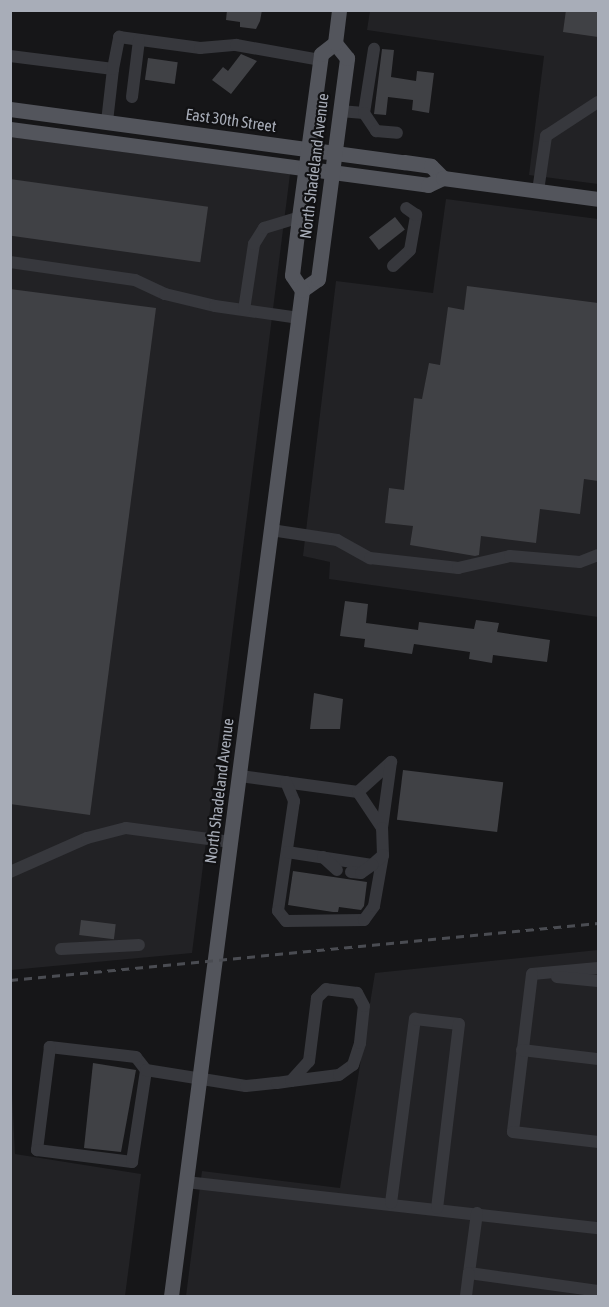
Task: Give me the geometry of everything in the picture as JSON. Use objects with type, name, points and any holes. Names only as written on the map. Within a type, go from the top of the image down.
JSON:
[{"type":"main road","name":"North Shadeland Avenue","points":[[302,290],[318,279],[347,58],[335,43],[339,10]]},
{"type":"main road","points":[[320,60],[321,54],[335,43]]},
{"type":"main road","name":"North Shadeland Avenue","points":[[171,1296],[299,318],[302,290],[292,275],[320,60]]},
{"type":"main road","name":"East 30th Street","points":[[10,109],[430,166],[442,178]]},
{"type":"main road","name":"East 30th Street","points":[[10,129],[428,185],[442,178],[598,199]]},
{"type":"lane","points":[[107,122],[119,37],[200,48],[236,45],[320,60]]},
{"type":"lane","points":[[132,97],[139,40]]},
{"type":"lane","points":[[374,49],[364,113],[376,130],[397,133]]},
{"type":"lane","points":[[10,56],[113,69]]},
{"type":"lane","points":[[538,191],[546,136],[598,102]]},
{"type":"lane","points":[[340,111],[364,113]]},
{"type":"lane","points":[[393,266],[410,249],[416,215],[406,208]]},
{"type":"lane","points":[[244,310],[254,244],[264,228],[299,217]]},
{"type":"lane","points":[[10,261],[135,280],[165,294],[244,310],[299,318]]},
{"type":"lane","points":[[271,530],[337,540],[370,558],[458,568],[510,556],[580,562],[598,555]]},
{"type":"lane","points":[[285,782],[294,801],[278,911],[286,921],[364,920],[374,906],[383,855],[382,828],[391,762],[358,792]]},
{"type":"lane","points":[[240,776],[358,792],[382,828]]},
{"type":"lane","points":[[10,872],[16,864],[87,838],[126,828],[231,842]]},
{"type":"lane","points":[[287,852],[372,865]]},
{"type":"lane","points":[[351,872],[361,873],[383,855]]},
{"type":"lane","points":[[323,857],[337,870]]},
{"type":"lane","points":[[61,949],[139,945]]},
{"type":"lane","points":[[532,974],[598,968]]},
{"type":"lane","points":[[532,974],[598,981]]},
{"type":"lane","points":[[532,974],[513,1131],[598,1142]]},
{"type":"lane","points":[[146,1070],[132,1162],[37,1150],[50,1047],[136,1057],[146,1070],[246,1086],[291,1081],[339,1075],[353,1065],[360,1043],[364,1006],[357,993],[326,988],[316,998],[309,1061],[291,1081]]},
{"type":"lane","points":[[391,1203],[414,1019],[459,1024],[437,1208]]},
{"type":"lane","points":[[522,1050],[598,1059]]},
{"type":"lane","points":[[186,1182],[437,1208],[598,1228]]},
{"type":"lane","points":[[466,1296],[477,1213]]},
{"type":"lane","points":[[469,1273],[598,1291]]},
{"type":"shaded area","points":[[370,11],[598,11],[598,184],[529,175],[544,56],[367,30]]},
{"type":"shaded area","points":[[11,137],[290,174],[192,953],[11,970]]},
{"type":"shaded area","points":[[446,199],[598,219],[598,617],[329,579],[330,562],[303,556],[336,281],[433,293]]},
{"type":"shaded area","points":[[598,950],[598,1296],[186,1296],[202,1171],[340,1188],[375,973]]},
{"type":"shaded area","points":[[10,1052],[15,1154],[141,1174],[125,1296],[11,1296]]},
{"type":"building","points":[[227,10],[262,10],[256,29],[240,27],[240,22],[226,20]]},
{"type":"building","points":[[566,10],[598,10],[598,37],[563,32]]},
{"type":"building","points":[[382,49],[394,50],[391,77],[416,81],[417,71],[434,73],[429,113],[412,110],[413,100],[388,97],[386,115],[374,114]]},
{"type":"building","points":[[241,54],[257,61],[231,94],[212,80],[223,67],[228,71]]},
{"type":"building","points":[[148,58],[178,62],[175,84],[145,80]]},
{"type":"building","points":[[10,179],[208,207],[200,262],[10,236]]},
{"type":"building","points":[[395,217],[405,230],[379,250],[369,237]]},
{"type":"building","points":[[467,286],[598,303],[598,481],[584,479],[580,514],[540,509],[536,543],[481,536],[479,555],[475,556],[410,545],[413,526],[385,523],[389,488],[404,490],[414,398],[422,399],[429,363],[440,365],[448,307],[464,310]]},
{"type":"building","points":[[10,289],[156,308],[90,815],[10,804]]},
{"type":"building","points":[[345,601],[368,604],[366,623],[418,630],[419,622],[474,629],[476,620],[499,623],[497,632],[550,640],[547,662],[493,655],[492,663],[469,659],[470,652],[414,644],[412,654],[364,647],[365,639],[340,636]]},
{"type":"building","points":[[314,693],[343,699],[340,729],[310,729]]},
{"type":"building","points":[[403,770],[503,782],[497,832],[397,820]]},
{"type":"building","points":[[293,871],[367,882],[364,906],[361,910],[339,907],[338,912],[333,912],[288,905]]},
{"type":"building","points":[[81,920],[116,924],[114,939],[79,935]]},
{"type":"building","points":[[93,1063],[136,1070],[121,1152],[84,1148]]},
{"type":"railway","points":[[10,980],[598,923]]}]
